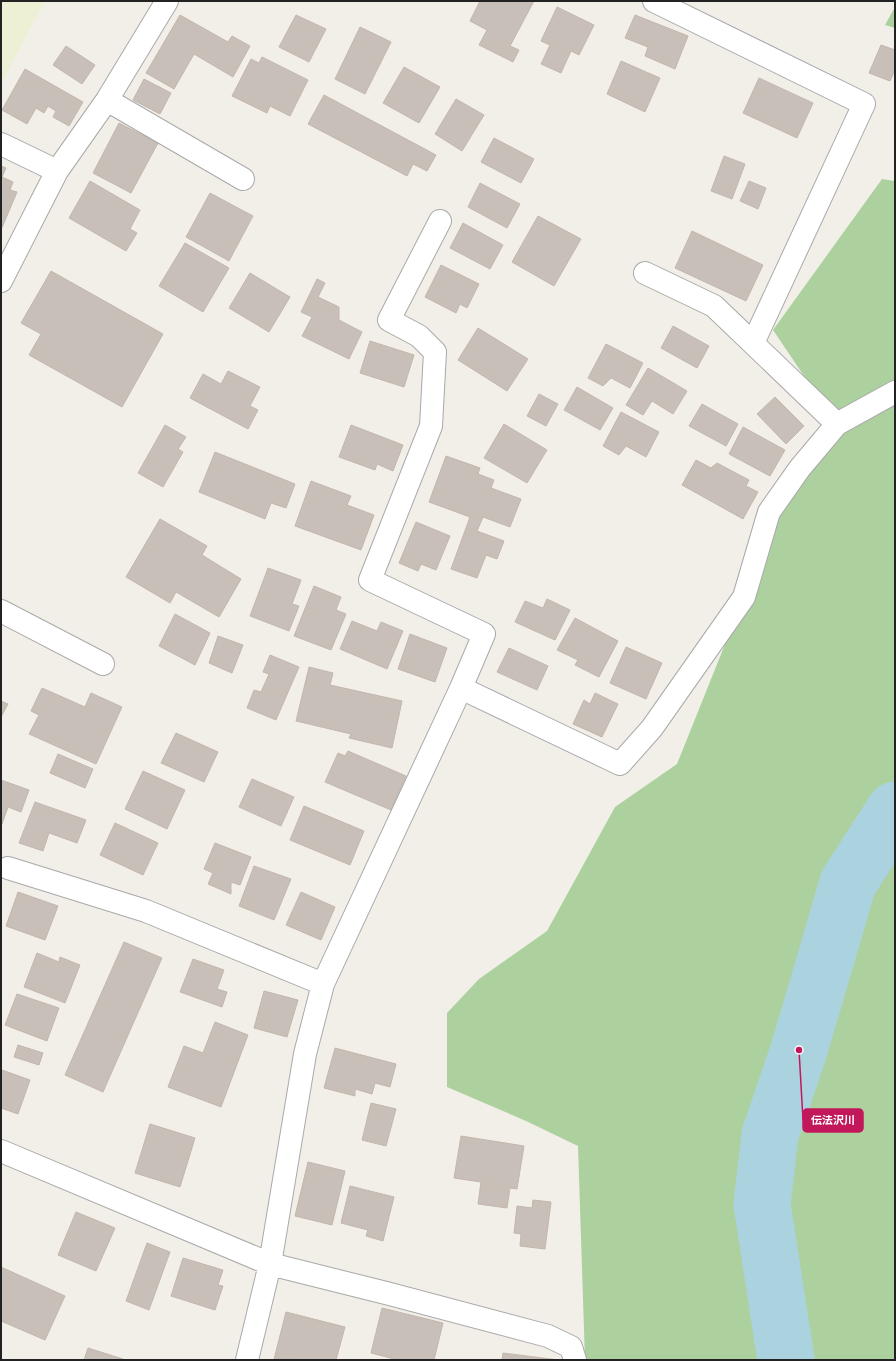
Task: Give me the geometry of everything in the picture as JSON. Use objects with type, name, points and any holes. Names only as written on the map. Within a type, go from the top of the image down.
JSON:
[{"type":"street","points":[[1,281],[57,171],[107,100],[167,1]]},
{"type":"street","points":[[654,1],[864,104],[753,343]]},
{"type":"street","points":[[107,100],[243,179]]},
{"type":"street","points":[[1,144],[57,171]]},
{"type":"street","points":[[247,1360],[270,1264],[305,1054],[323,984],[461,688],[484,634],[370,580],[431,426],[435,352],[420,336],[389,320],[440,221]]},
{"type":"street","points":[[645,273],[714,306],[837,424]]},
{"type":"street","points":[[461,688],[620,764],[652,728],[744,597],[769,512],[800,468],[837,424],[895,392]]},
{"type":"street","points":[[1,611],[103,664]]},
{"type":"street","points":[[8,868],[146,911],[323,984]]},
{"type":"street","points":[[1,1151],[270,1264],[548,1336],[571,1347],[575,1360]]},
{"type":"green space","points":[[1,1],[45,1],[1,84]]},
{"type":"green space","points":[[895,7],[895,28],[885,25]]},
{"type":"green space","points":[[882,179],[895,181],[895,1360],[585,1360],[578,1146],[526,1121],[447,1087],[447,1013],[479,979],[547,931],[615,807],[677,764],[782,502],[837,425],[773,330]]},
{"type":"building","points":[[480,1],[534,1],[510,46],[519,50],[513,62],[479,45],[487,30],[470,21]]},
{"type":"building","points":[[557,7],[594,25],[579,55],[571,51],[561,73],[541,64],[550,45],[541,41]]},
{"type":"building","points":[[180,15],[228,42],[232,36],[250,46],[233,77],[194,54],[174,89],[146,73]]},
{"type":"building","points":[[296,15],[326,29],[309,62],[279,47]]},
{"type":"building","points":[[635,15],[688,36],[675,69],[645,56],[648,47],[625,38]]},
{"type":"building","points":[[360,27],[391,42],[365,94],[335,79]]},
{"type":"building","points":[[881,45],[895,50],[895,70],[890,81],[869,73]]},
{"type":"building","points":[[66,46],[95,65],[82,84],[53,65]]},
{"type":"building","points":[[262,57],[308,80],[290,116],[270,106],[267,113],[232,96],[251,59],[259,63]]},
{"type":"building","points":[[621,61],[660,78],[645,112],[607,94]]},
{"type":"building","points":[[404,67],[440,87],[419,123],[383,103]]},
{"type":"building","points":[[25,69],[83,102],[69,126],[53,117],[56,111],[48,106],[44,113],[36,108],[27,124],[2,110]]},
{"type":"building","points":[[759,78],[813,103],[797,138],[743,113]]},
{"type":"building","points":[[144,79],[171,93],[160,114],[133,100]]},
{"type":"building","points":[[324,95],[436,155],[427,171],[413,164],[407,176],[308,124]]},
{"type":"building","points":[[456,99],[484,115],[462,151],[435,134]]},
{"type":"building","points":[[119,123],[158,143],[131,193],[93,173]]},
{"type":"building","points":[[494,138],[534,159],[521,183],[481,162]]},
{"type":"building","points":[[724,156],[745,164],[732,199],[711,191]]},
{"type":"building","points":[[1,166],[6,168],[2,177],[13,182],[10,190],[17,192],[1,230]]},
{"type":"building","points":[[90,181],[140,210],[130,229],[137,233],[126,251],[69,218]]},
{"type":"building","points":[[749,181],[766,188],[758,209],[740,201]]},
{"type":"building","points":[[480,183],[520,204],[507,228],[468,207]]},
{"type":"building","points":[[210,193],[253,216],[229,261],[186,237]]},
{"type":"building","points":[[538,216],[581,239],[554,286],[512,262]]},
{"type":"building","points":[[463,223],[503,245],[490,269],[450,248]]},
{"type":"building","points":[[692,231],[763,265],[746,301],[675,268]]},
{"type":"building","points":[[185,243],[229,268],[203,312],[159,286]]},
{"type":"building","points":[[441,265],[479,284],[467,308],[460,304],[456,313],[425,297]]},
{"type":"building","points":[[51,271],[163,334],[122,407],[29,355],[41,334],[21,323]]},
{"type":"building","points":[[250,273],[290,297],[269,332],[229,308]]},
{"type":"building","points":[[317,279],[325,283],[318,297],[339,307],[339,320],[362,332],[349,359],[302,336],[312,317],[301,312]]},
{"type":"building","points":[[673,326],[709,346],[697,368],[661,348]]},
{"type":"building","points":[[478,328],[528,359],[507,391],[458,360]]},
{"type":"building","points":[[370,341],[414,355],[404,387],[360,373]]},
{"type":"building","points":[[606,344],[643,363],[630,388],[611,378],[603,386],[588,378]]},
{"type":"building","points":[[648,368],[687,391],[673,414],[652,401],[643,415],[626,405]]},
{"type":"building","points":[[228,371],[260,387],[250,406],[258,410],[248,429],[190,398],[203,374],[221,384]]},
{"type":"building","points":[[577,387],[613,408],[600,430],[564,410]]},
{"type":"building","points":[[539,394],[558,404],[546,426],[527,416]]},
{"type":"building","points":[[775,397],[804,426],[786,444],[757,414]]},
{"type":"building","points":[[702,404],[738,424],[726,446],[689,426]]},
{"type":"building","points":[[621,412],[659,432],[646,457],[626,446],[619,455],[603,446]]},
{"type":"building","points":[[504,424],[547,450],[527,483],[484,458]]},
{"type":"building","points":[[165,425],[186,437],[178,449],[183,452],[163,487],[138,473]]},
{"type":"building","points":[[351,425],[403,445],[393,471],[377,464],[375,470],[339,457]]},
{"type":"building","points":[[743,427],[785,450],[770,476],[729,454]]},
{"type":"building","points":[[215,452],[295,484],[286,508],[271,503],[265,519],[199,492]]},
{"type":"building","points":[[446,456],[480,468],[478,474],[494,480],[491,488],[521,499],[510,527],[483,517],[477,531],[504,541],[497,559],[486,555],[477,578],[451,569],[470,517],[429,502]]},
{"type":"building","points":[[696,460],[711,468],[717,463],[749,480],[746,486],[758,492],[743,519],[682,485]]},
{"type":"building","points":[[311,481],[351,496],[347,505],[374,515],[361,550],[295,526]]},
{"type":"building","points":[[160,519],[207,546],[202,555],[241,579],[219,617],[176,592],[170,603],[126,577]]},
{"type":"building","points":[[416,522],[450,536],[436,570],[421,564],[418,571],[399,563]]},
{"type":"building","points":[[268,568],[301,580],[292,604],[299,606],[289,631],[250,616]]},
{"type":"building","points":[[314,586],[341,597],[336,610],[346,614],[331,650],[294,636]]},
{"type":"building","points":[[547,599],[570,610],[555,640],[515,622],[525,601],[543,608]]},
{"type":"building","points":[[175,614],[210,633],[195,665],[159,646]]},
{"type":"building","points":[[575,618],[618,641],[599,677],[575,665],[578,660],[557,650]]},
{"type":"building","points":[[352,621],[377,631],[381,622],[403,631],[387,669],[340,649]]},
{"type":"building","points":[[410,634],[447,648],[435,682],[398,669]]},
{"type":"building","points":[[218,636],[243,645],[232,673],[209,663]]},
{"type":"building","points":[[626,647],[662,663],[646,699],[610,683]]},
{"type":"building","points":[[509,648],[548,666],[537,690],[497,672]]},
{"type":"building","points":[[270,655],[299,667],[276,720],[247,708],[254,690],[261,692],[269,674],[263,672]]},
{"type":"building","points":[[309,667],[333,673],[330,685],[402,701],[392,748],[349,738],[351,734],[296,721]]},
{"type":"building","points":[[42,688],[85,707],[91,693],[122,707],[96,764],[29,734],[39,715],[31,711]]},
{"type":"building","points":[[595,693],[618,704],[602,737],[573,724],[584,700],[590,704]]},
{"type":"building","points":[[1,701],[8,704],[1,717]]},
{"type":"building","points":[[176,733],[218,752],[204,782],[161,763]]},
{"type":"building","points":[[348,751],[406,776],[391,810],[325,782],[338,753],[345,756]]},
{"type":"building","points":[[58,754],[93,769],[85,788],[50,773]]},
{"type":"building","points":[[143,771],[185,790],[167,829],[125,809]]},
{"type":"building","points":[[252,779],[294,797],[281,826],[239,807]]},
{"type":"building","points":[[1,780],[29,790],[21,812],[8,807],[2,824]]},
{"type":"building","points":[[35,802],[86,820],[77,843],[49,833],[43,851],[19,843]]},
{"type":"building","points":[[304,806],[364,831],[350,865],[290,840]]},
{"type":"building","points":[[115,823],[158,843],[143,875],[100,855]]},
{"type":"building","points":[[215,843],[251,857],[240,885],[231,882],[231,894],[208,884],[213,873],[204,869]]},
{"type":"building","points":[[254,866],[291,879],[274,920],[239,906]]},
{"type":"building","points":[[18,892],[58,906],[45,940],[6,926]]},
{"type":"building","points":[[301,892],[335,907],[321,940],[286,925]]},
{"type":"building","points":[[124,942],[162,958],[103,1092],[65,1075]]},
{"type":"building","points":[[37,953],[59,962],[60,957],[80,965],[65,1003],[24,987]]},
{"type":"building","points":[[193,959],[224,970],[217,989],[227,992],[222,1007],[180,992]]},
{"type":"building","points":[[264,991],[298,1000],[287,1037],[254,1028]]},
{"type":"building","points":[[17,994],[59,1008],[47,1041],[5,1025]]},
{"type":"building","points":[[215,1022],[248,1035],[221,1107],[168,1087],[184,1046],[203,1053]]},
{"type":"building","points":[[18,1045],[43,1053],[39,1065],[14,1057]]},
{"type":"building","points":[[335,1048],[396,1064],[390,1087],[375,1083],[372,1094],[355,1089],[355,1096],[324,1088]]},
{"type":"building","points":[[2,1070],[30,1080],[18,1114],[1,1108]]},
{"type":"building","points":[[371,1103],[396,1109],[386,1146],[362,1140]]},
{"type":"building","points":[[150,1124],[195,1138],[180,1187],[135,1173]]},
{"type":"building","points":[[461,1136],[524,1146],[517,1189],[510,1188],[507,1208],[478,1204],[481,1182],[454,1178]]},
{"type":"building","points":[[308,1162],[345,1171],[332,1225],[295,1216]]},
{"type":"building","points":[[350,1186],[394,1197],[383,1241],[366,1236],[368,1230],[341,1223]]},
{"type":"building","points":[[533,1200],[551,1202],[545,1249],[520,1246],[521,1234],[514,1233],[517,1206],[532,1208]]},
{"type":"building","points":[[76,1212],[115,1228],[96,1271],[58,1255]]},
{"type":"building","points":[[147,1243],[170,1252],[149,1310],[126,1301]]},
{"type":"building","points":[[183,1258],[223,1270],[218,1285],[223,1286],[215,1310],[171,1296]]},
{"type":"building","points":[[1,1267],[65,1296],[45,1340],[1,1321]]},
{"type":"building","points":[[382,1308],[443,1323],[434,1360],[398,1360],[371,1353]]},
{"type":"building","points":[[286,1312],[345,1327],[336,1360],[274,1359]]},
{"type":"building","points":[[88,1348],[123,1359],[123,1360],[84,1360]]},
{"type":"building","points":[[503,1353],[559,1360],[502,1360]]},
{"type":"waterway","points":[[786,1360],[762,1204],[770,1135],[799,1050],[848,883],[895,810]]},
{"type":"place","name":"伝法沢川","points":[[799,1050]]}]
